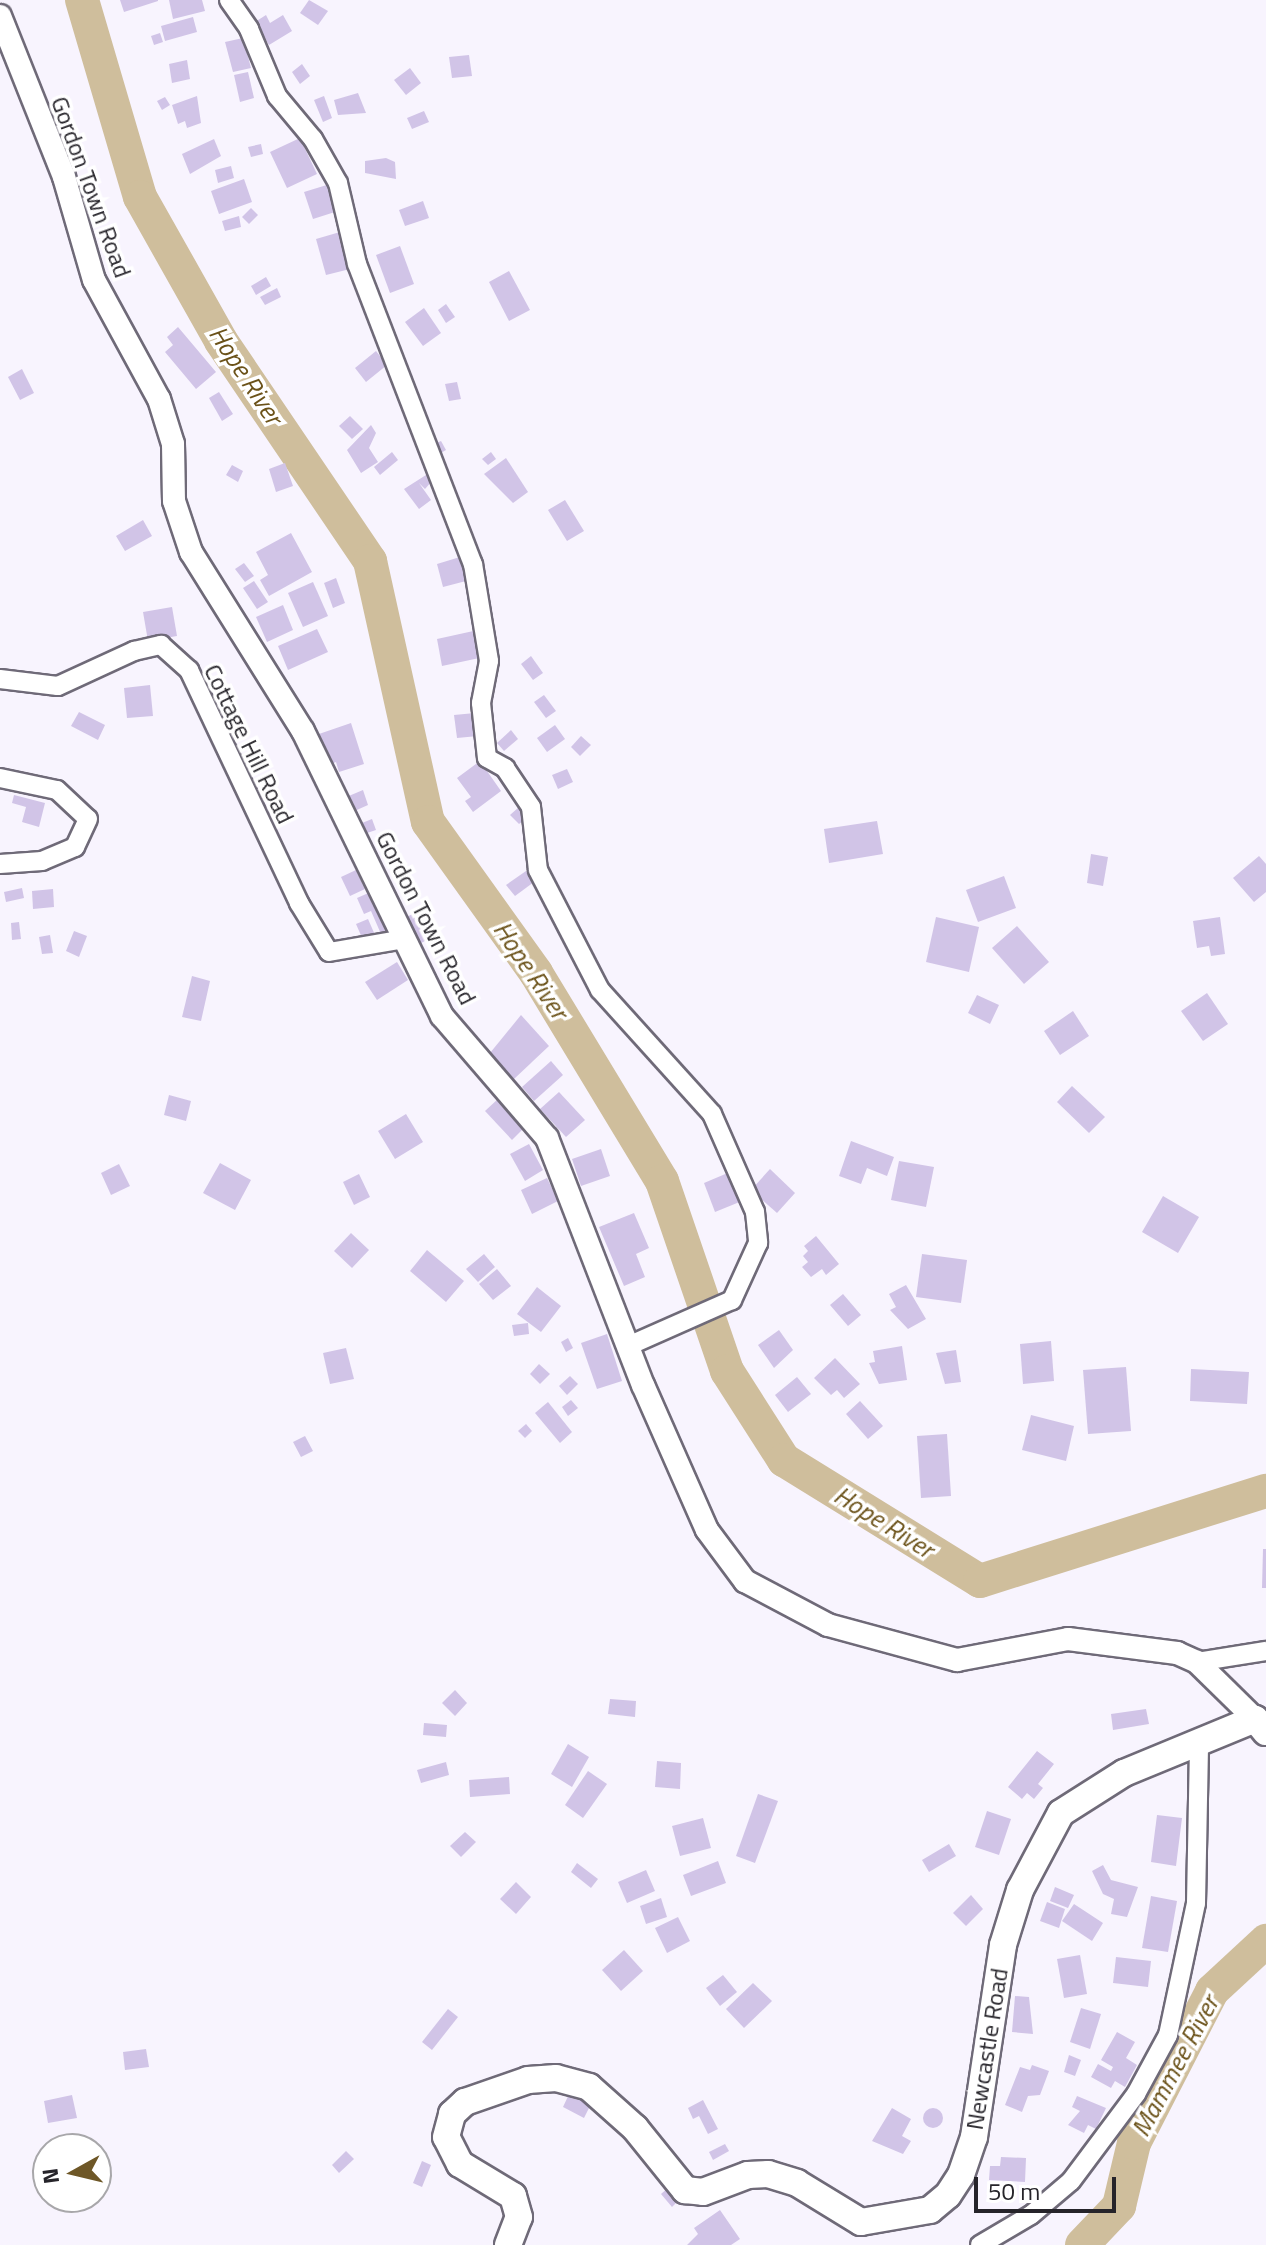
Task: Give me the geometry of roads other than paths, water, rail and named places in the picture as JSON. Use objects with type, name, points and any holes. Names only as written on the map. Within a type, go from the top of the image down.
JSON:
[{"type":"main road","name":"Newcastle Road","points":[[508,2245],[519,2217],[513,2196],[460,2164],[446,2137],[452,2114],[465,2102],[528,2080],[556,2078],[589,2087],[635,2128],[685,2190],[703,2192],[748,2175],[768,2174],[790,2179],[861,2222],[930,2210],[948,2195],[961,2175],[974,2137],[1003,1945],[1020,1890],[1061,1813],[1087,1792],[1199,1743],[1261,1726]]},
{"type":"street","points":[[229,0],[249,29],[277,96],[313,139],[338,183],[357,264],[473,564],[489,661],[481,703],[487,758],[505,768],[531,807],[538,870],[600,990],[712,1114],[755,1212],[758,1243],[732,1300],[628,1346]]},
{"type":"street","name":"Gordon Town Road","points":[[0,16],[64,177],[94,280],[159,399],[173,444],[174,501],[191,552],[303,731],[442,1016],[547,1138],[628,1346],[707,1530],[745,1581],[828,1625],[957,1660],[1068,1639],[1177,1653],[1197,1662],[1261,1726]]},
{"type":"street","name":"Cottage Hill Road","points":[[0,679],[58,686],[134,651],[161,645],[189,670],[299,903],[329,952],[404,939]]},
{"type":"street","points":[[0,778],[57,790],[88,819],[75,847],[42,861],[0,864]]},
{"type":"street","points":[[1197,1662],[1266,1651]]},
{"type":"street","points":[[980,2245],[1031,2215],[1071,2181],[1136,2094],[1168,2035],[1196,1903],[1199,1743]]},
{"type":"waterway","name":"Hope River","points":[[82,0],[140,197],[221,341],[370,561],[428,822],[536,973],[662,1181],[727,1371],[784,1460],[980,1581],[1266,1491]]},
{"type":"waterway","name":"Mammee River","points":[[1082,2245],[1119,2206],[1134,2143],[1212,1991],[1266,1941]]}]
